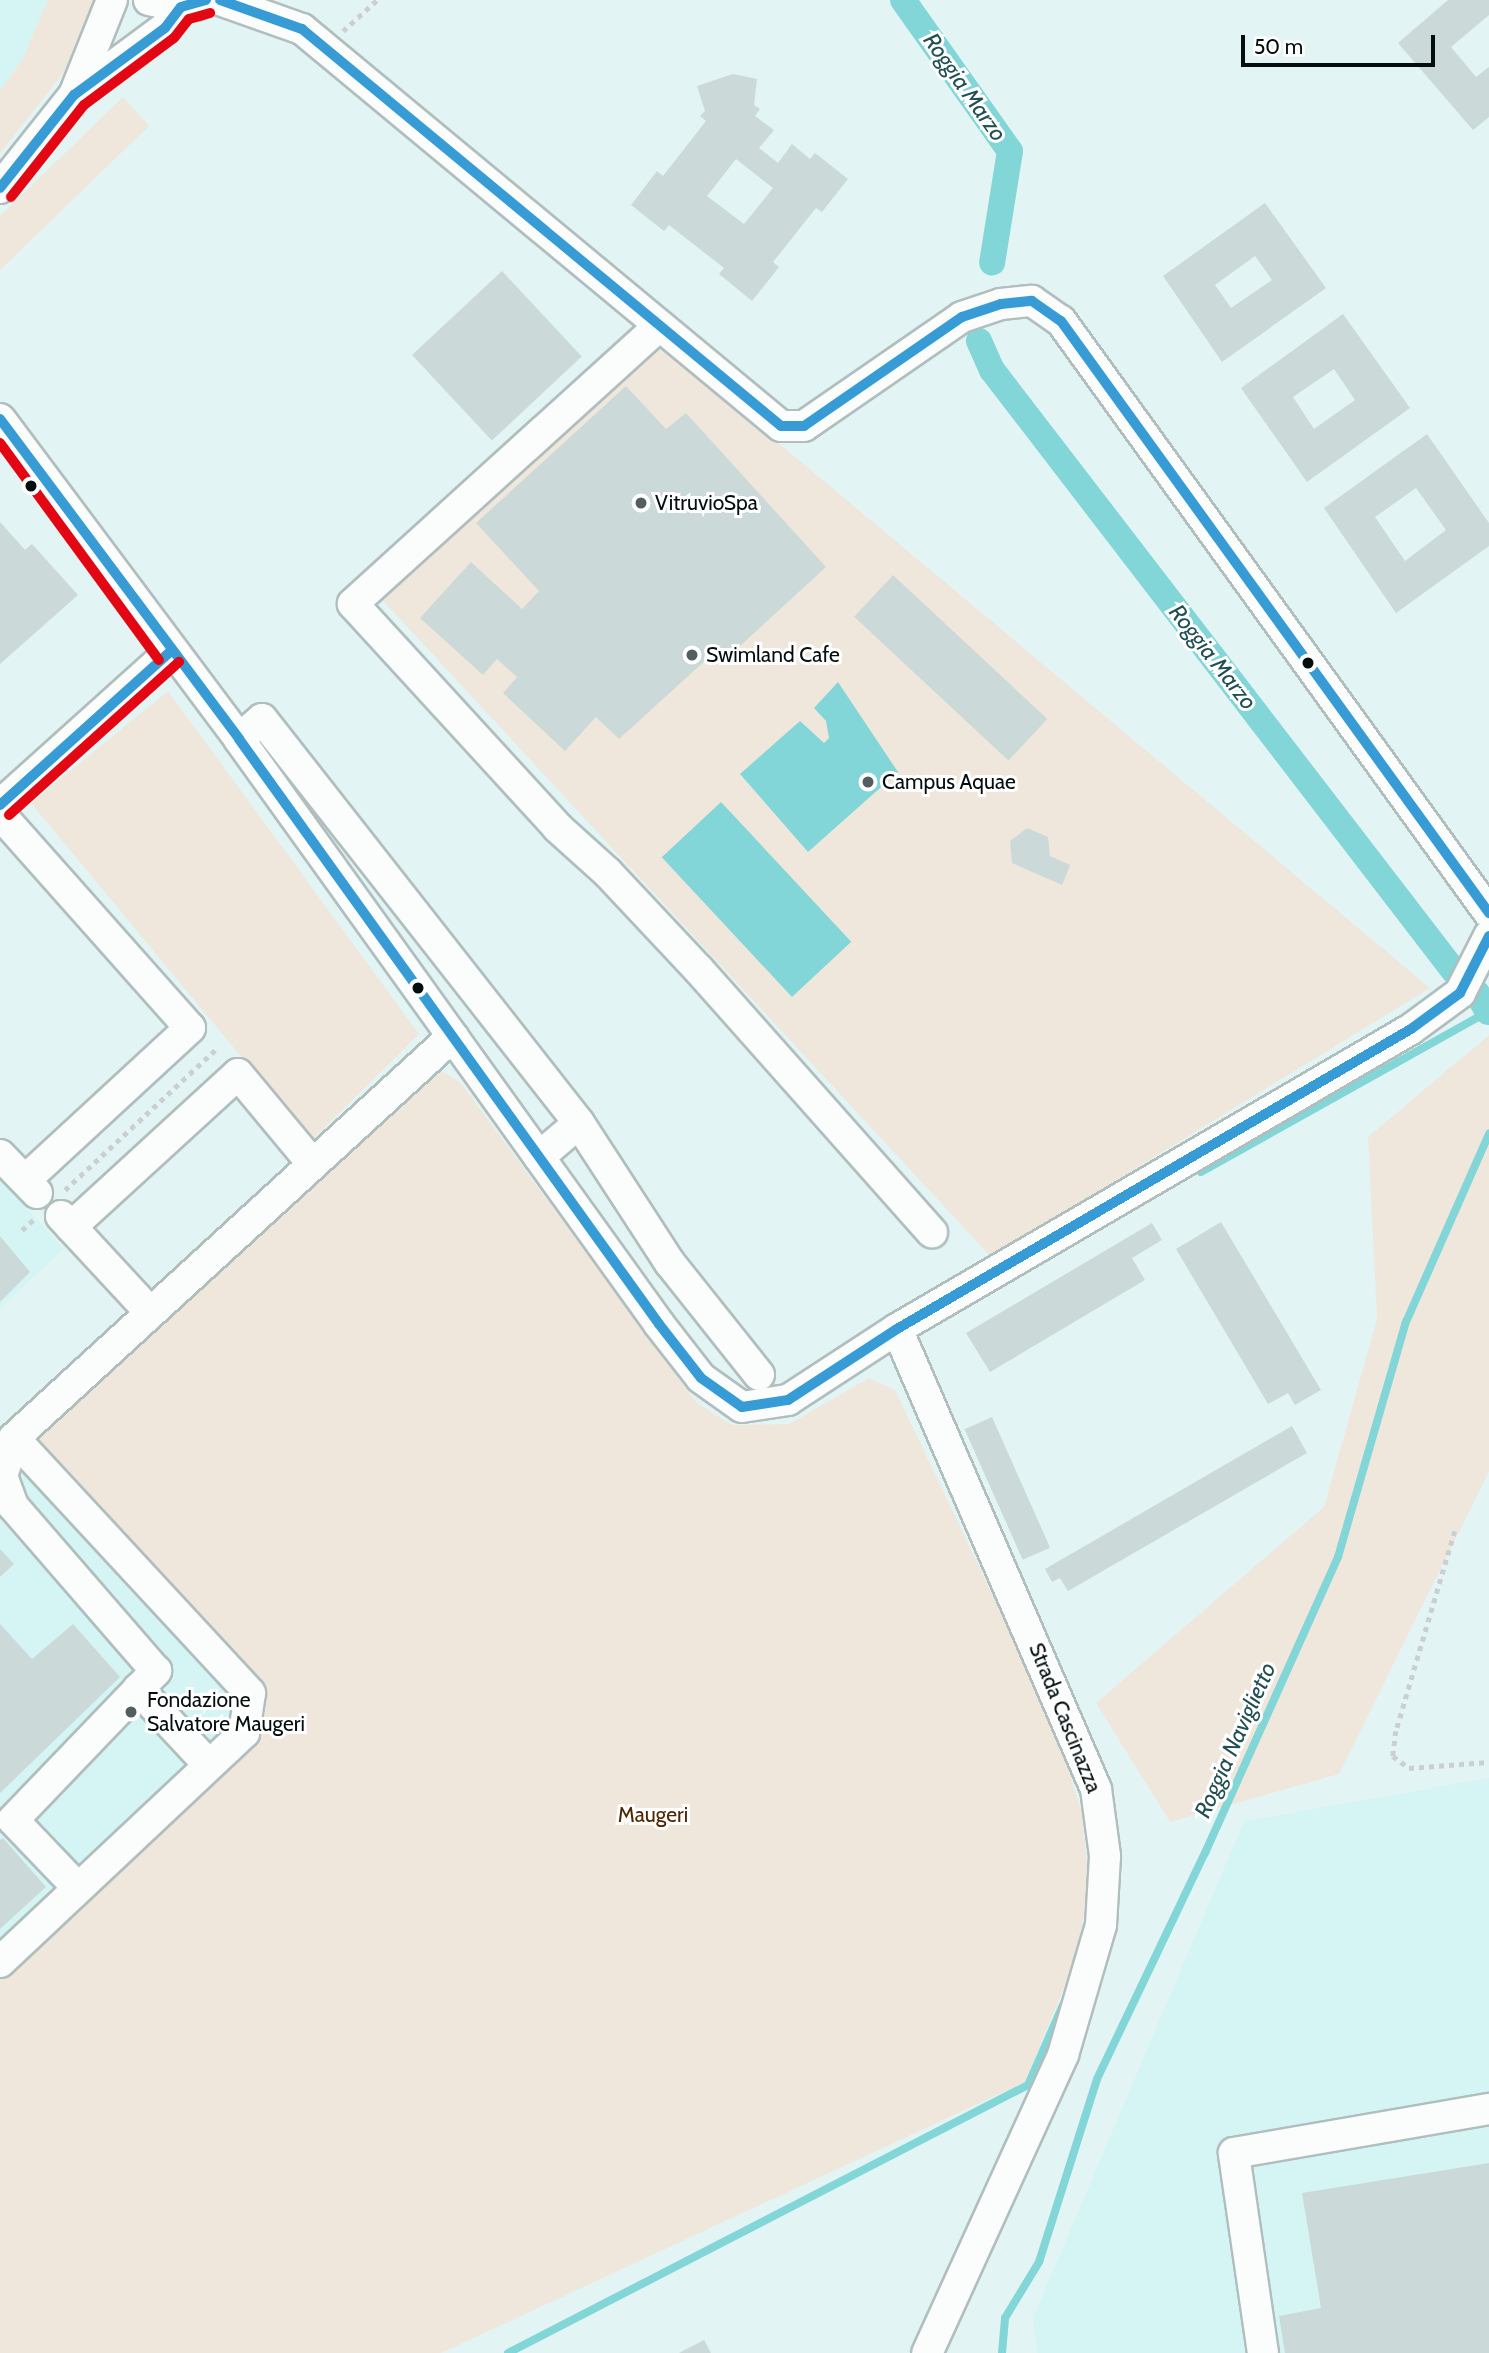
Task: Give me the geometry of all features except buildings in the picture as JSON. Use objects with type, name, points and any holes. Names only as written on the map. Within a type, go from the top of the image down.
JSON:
[{"type":"street","points":[[74,95],[112,0]]},
{"type":"street","points":[[149,0],[193,4]]},
{"type":"street","points":[[220,0],[313,38]]},
{"type":"street","points":[[286,0],[313,38],[658,327],[781,426],[804,426],[962,317],[1002,304],[1032,301],[1061,321],[1489,913]]},
{"type":"street","points":[[0,188],[74,95],[193,4]]},
{"type":"street","points":[[658,327],[353,604],[556,827],[607,872],[699,970],[932,1232]]},
{"type":"street","points":[[0,419],[170,652],[239,739],[659,1324],[701,1378],[742,1407],[788,1400],[897,1329],[1411,1029],[1460,993],[1489,936]]},
{"type":"street","points":[[0,805],[170,652]]},
{"type":"street","points":[[239,739],[262,719],[579,1123],[694,1292],[759,1375]]},
{"type":"street","points":[[0,814],[190,1028],[49,1204]]},
{"type":"street","points":[[381,935],[412,910]]},
{"type":"street","points":[[78,1888],[13,1820],[156,1671],[13,1506],[1,1475],[14,1438],[453,1036]]},
{"type":"street","points":[[49,1204],[238,1074],[312,1163]]},
{"type":"street","points":[[539,1157],[579,1123]]},
{"type":"street","points":[[0,1155],[150,1312]]},
{"type":"street","points":[[659,1324],[694,1292]]},
{"type":"street","name":"Strada Cascinazza","points":[[897,1329],[1096,1789],[1105,1856],[1101,1925],[1063,2055],[927,2353]]},
{"type":"street","points":[[0,1962],[244,1733],[250,1692],[14,1438]]},
{"type":"street","points":[[138,1689],[209,1765]]},
{"type":"street","points":[[1263,2353],[1234,2153],[1489,2109]]},
{"type":"path","points":[[313,38],[377,0]]},
{"type":"path","points":[[22,1230],[215,1050]]},
{"type":"path","points":[[1455,1531],[1396,1731],[1393,1756],[1409,1768],[1489,1762]]},
{"type":"shaded area","points":[[0,0],[80,0],[0,141]]},
{"type":"shaded area","points":[[0,1179],[64,1249],[0,1308]]},
{"type":"shaded area","name":"Fondazione Salvatore Maugeri","points":[[36,1439],[46,1458],[262,1693],[262,1732],[210,1785],[0,1977],[0,1447]]},
{"type":"shaded area","points":[[1489,1778],[1489,2353],[1037,2353],[1033,2318],[1244,1821]]},
{"type":"green space","points":[[48,0],[101,0],[68,67],[0,153],[0,91],[23,58]]},
{"type":"green space","points":[[123,97],[149,126],[0,270],[0,216]]},
{"type":"green space","name":"Campus Aquae","points":[[635,323],[1430,988],[991,1257],[361,577]]},
{"type":"green space","points":[[168,691],[419,1034],[311,1141],[31,803]]},
{"type":"green space","points":[[1489,1035],[1489,1471],[1339,1774],[1170,1822],[1096,1703],[1324,1507],[1377,1319],[1368,1137]]},
{"type":"green space","name":"Maugeri","points":[[438,1069],[461,1083],[696,1402],[732,1425],[789,1424],[869,1378],[895,1390],[1055,1726],[1082,1814],[1089,1884],[1077,1956],[1025,2082],[441,2353],[0,2353],[0,1977],[210,1785],[262,1731],[262,1692],[46,1458],[36,1439],[48,1418]]},
{"type":"water","points":[[838,682],[898,772],[808,852],[740,774],[800,721],[824,743],[829,738],[826,721],[814,708]]},
{"type":"water","points":[[721,802],[851,942],[792,997],[662,857]]},
{"type":"waterway","name":"Roggia Marzo","points":[[903,0],[1010,151],[992,263]]},
{"type":"waterway","name":"Roggia Marzo","points":[[979,341],[992,370],[1453,970]]},
{"type":"waterway","name":"Roggia Marzo","points":[[1477,993],[1488,1012]]},
{"type":"waterway","points":[[1201,1172],[1489,1011]]},
{"type":"waterway","name":"Roggia Naviglietto","points":[[1002,2353],[1005,2318],[1039,2262],[1097,2079],[1205,1853],[1338,1557],[1406,1322],[1489,1134]]},
{"type":"waterway","points":[[508,2353],[1028,2085],[1063,2005]]},
{"type":"transit line","points":[[0,188],[74,95],[165,28],[181,7],[206,0]]},
{"type":"transit line","points":[[220,0],[302,29],[781,426],[804,426],[962,317],[1001,304],[1032,301],[1061,321],[1489,913]]},
{"type":"transit line","points":[[11,197],[84,105],[174,38],[189,19],[210,13]]},
{"type":"transit line","points":[[0,419],[239,739],[659,1324],[701,1378],[742,1407],[788,1400],[897,1329],[1411,1029],[1460,993],[1489,936]]},
{"type":"transit line","points":[[0,443],[159,660]]},
{"type":"transit line","points":[[0,805],[170,652]]},
{"type":"transit line","points":[[9,815],[179,662]]},
{"type":"place","name":"VitruvioSpa","points":[[641,503]]},
{"type":"place","name":"Swimland Cafe","points":[[692,655]]},
{"type":"place","name":"Campus Aquae","points":[[868,782]]},
{"type":"place","name":"Fondazione Salvatore Maugeri","points":[[131,1712]]}]
